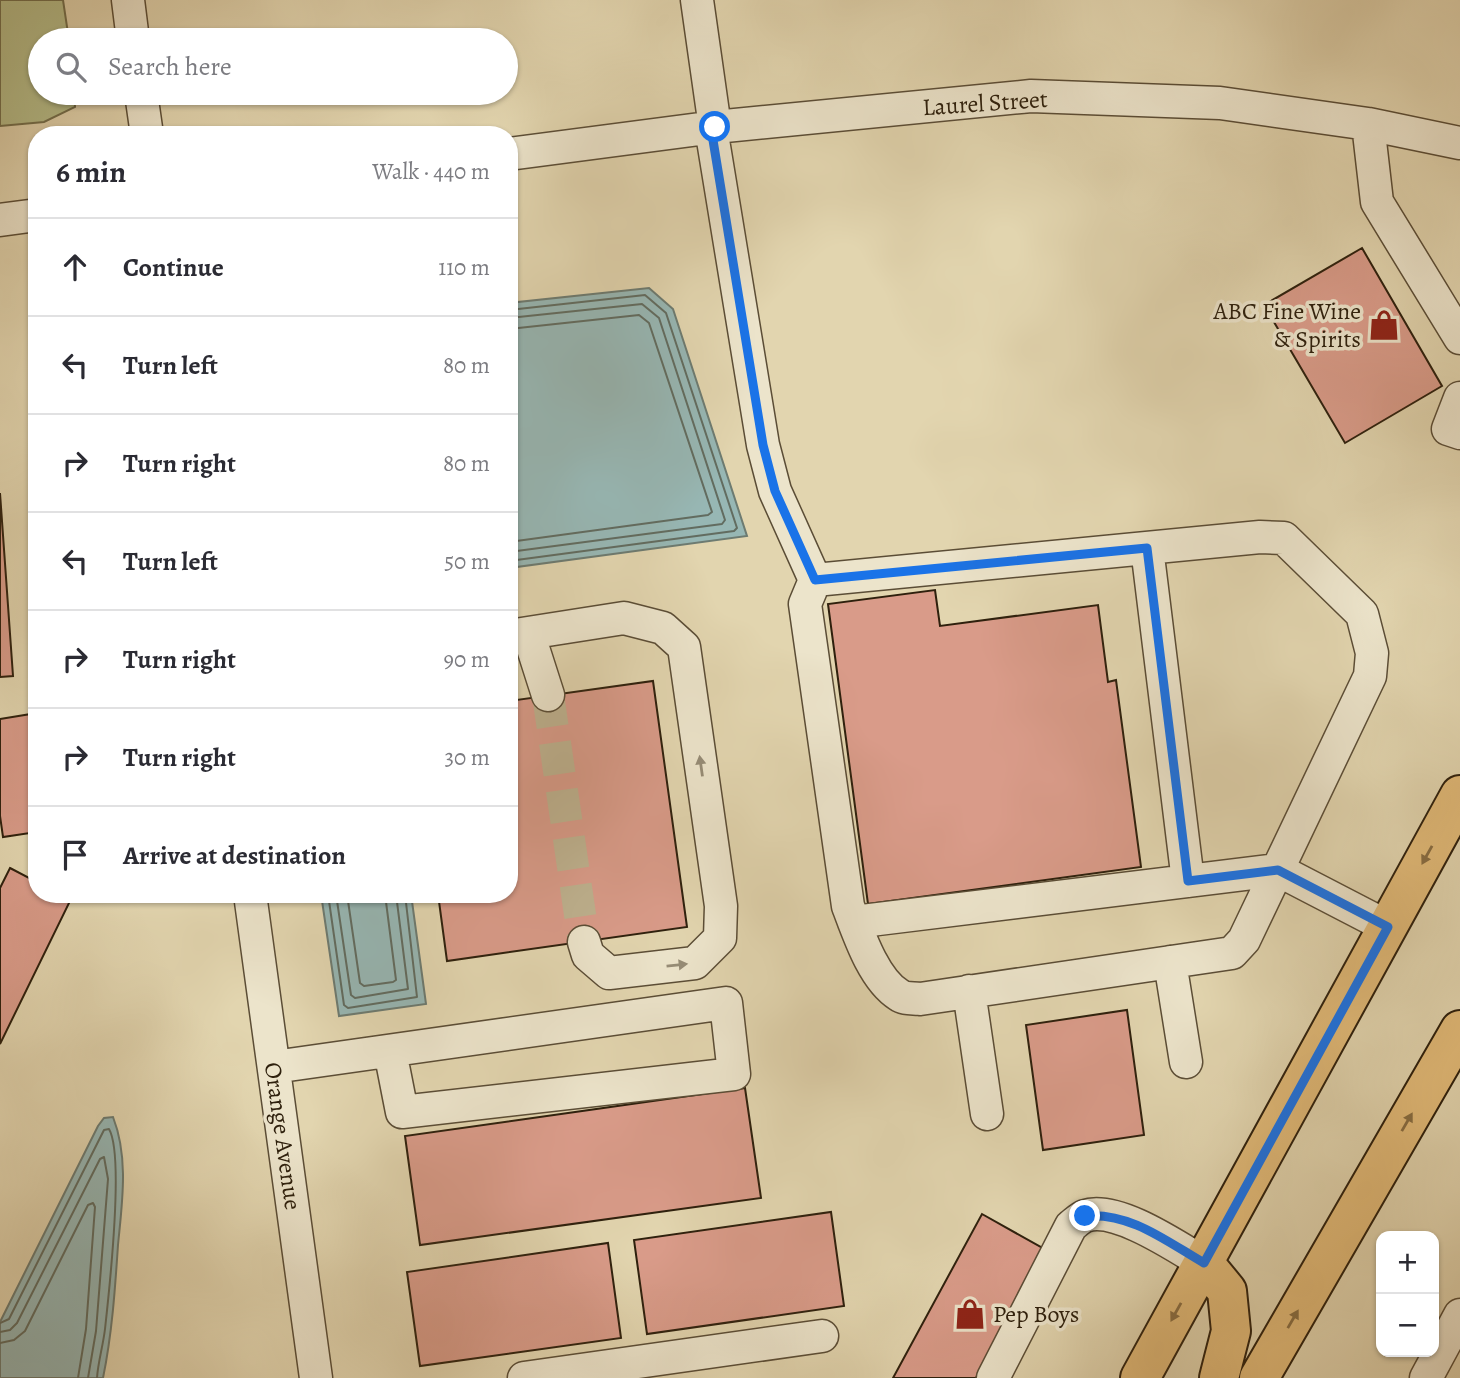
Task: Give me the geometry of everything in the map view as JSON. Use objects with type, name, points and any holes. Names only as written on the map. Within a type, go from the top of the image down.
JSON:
[{"type":"main road","points":[[1140,1378],[1460,795]]},
{"type":"main road","points":[[1259,1378],[1460,1030]]},
{"type":"main road","points":[[1204,1263],[1227,1291],[1231,1331],[1219,1378]]},
{"type":"street","points":[[128,0],[132,28]]},
{"type":"street","points":[[697,0],[713,128],[763,445],[775,491],[815,580],[804,604],[848,906],[863,945],[885,982],[900,996],[920,999],[1232,953],[1244,940],[1370,676],[1371,653],[1362,614],[1284,538],[1260,537],[815,580]]},
{"type":"street","name":"Laurel Street","points":[[518,153],[713,128],[1031,96],[1220,103],[1368,124],[1460,143]]},
{"type":"street","points":[[143,105],[146,126]]},
{"type":"street","points":[[1368,124],[1377,202],[1460,338]]},
{"type":"street","points":[[0,220],[28,216]]},
{"type":"street","points":[[1460,398],[1448,429],[1460,433]]},
{"type":"street","points":[[1147,548],[1188,881]]},
{"type":"street","points":[[518,635],[624,618],[663,628],[684,647],[721,906],[720,938],[695,963],[609,973],[588,955],[584,942]]},
{"type":"street","points":[[518,636],[533,645],[548,695]]},
{"type":"street","points":[[854,922],[1278,870],[1388,927]]},
{"type":"street","name":"Orange Avenue","points":[[251,903],[316,1378]]},
{"type":"street","points":[[1170,962],[1186,1062]]},
{"type":"street","points":[[969,992],[987,1114]]},
{"type":"street","points":[[274,1067],[726,1003],[734,1074],[402,1112],[390,1051]]},
{"type":"street","points":[[993,1378],[1071,1226],[1085,1216],[1102,1215],[1138,1224],[1204,1263]]},
{"type":"street","points":[[1426,1378],[1460,1315]]},
{"type":"street","points":[[524,1378],[822,1336]]},
{"type":"green space","points":[[0,0],[63,0],[67,28],[28,28],[28,105],[75,107],[44,122],[0,126]]},
{"type":"water","points":[[649,288],[673,309],[747,536],[518,567],[518,302]]},
{"type":"water","points":[[322,903],[412,903],[426,1004],[339,1016]]},
{"type":"water","points":[[113,1117],[123,1164],[122,1197],[113,1312],[103,1378],[0,1378],[0,1322],[98,1126],[104,1118]]},
{"type":"building","points":[[1362,248],[1442,386],[1345,443],[1264,305]]},
{"type":"building","points":[[0,493],[13,676],[0,677]]},
{"type":"building","points":[[935,590],[940,626],[1098,605],[1108,682],[1116,680],[1141,867],[868,904],[828,604]]},
{"type":"building","points":[[653,681],[687,927],[447,961],[439,903],[518,903],[518,700]]},
{"type":"building","points":[[28,714],[28,833],[3,837],[0,816],[0,719]]},
{"type":"building","points":[[10,868],[28,877],[28,903],[69,903],[0,1044],[0,888]]},
{"type":"building","points":[[1127,1010],[1144,1135],[1043,1150],[1026,1025]]},
{"type":"building","points":[[745,1088],[761,1198],[420,1245],[405,1136]]},
{"type":"building","points":[[831,1212],[844,1306],[647,1334],[634,1240]]},
{"type":"building","name":"Pep Boys","points":[[982,1214],[1046,1250],[976,1378],[893,1378]]},
{"type":"building","points":[[608,1243],[621,1338],[420,1366],[407,1272]]},
{"type":"tunnel","points":[[548,695],[584,942]]},
{"type":"place","name":"ABC Fine Wine & Spirits","points":[[1384,325]]},
{"type":"place","name":"Pep Boys","points":[[970,1314]]},
{"type":"route","points":[[715,127],[711,128],[763,445],[775,491],[815,580],[1147,548],[1188,881],[1278,870],[1388,927],[1204,1263],[1138,1224],[1102,1215],[1085,1216]]}]
